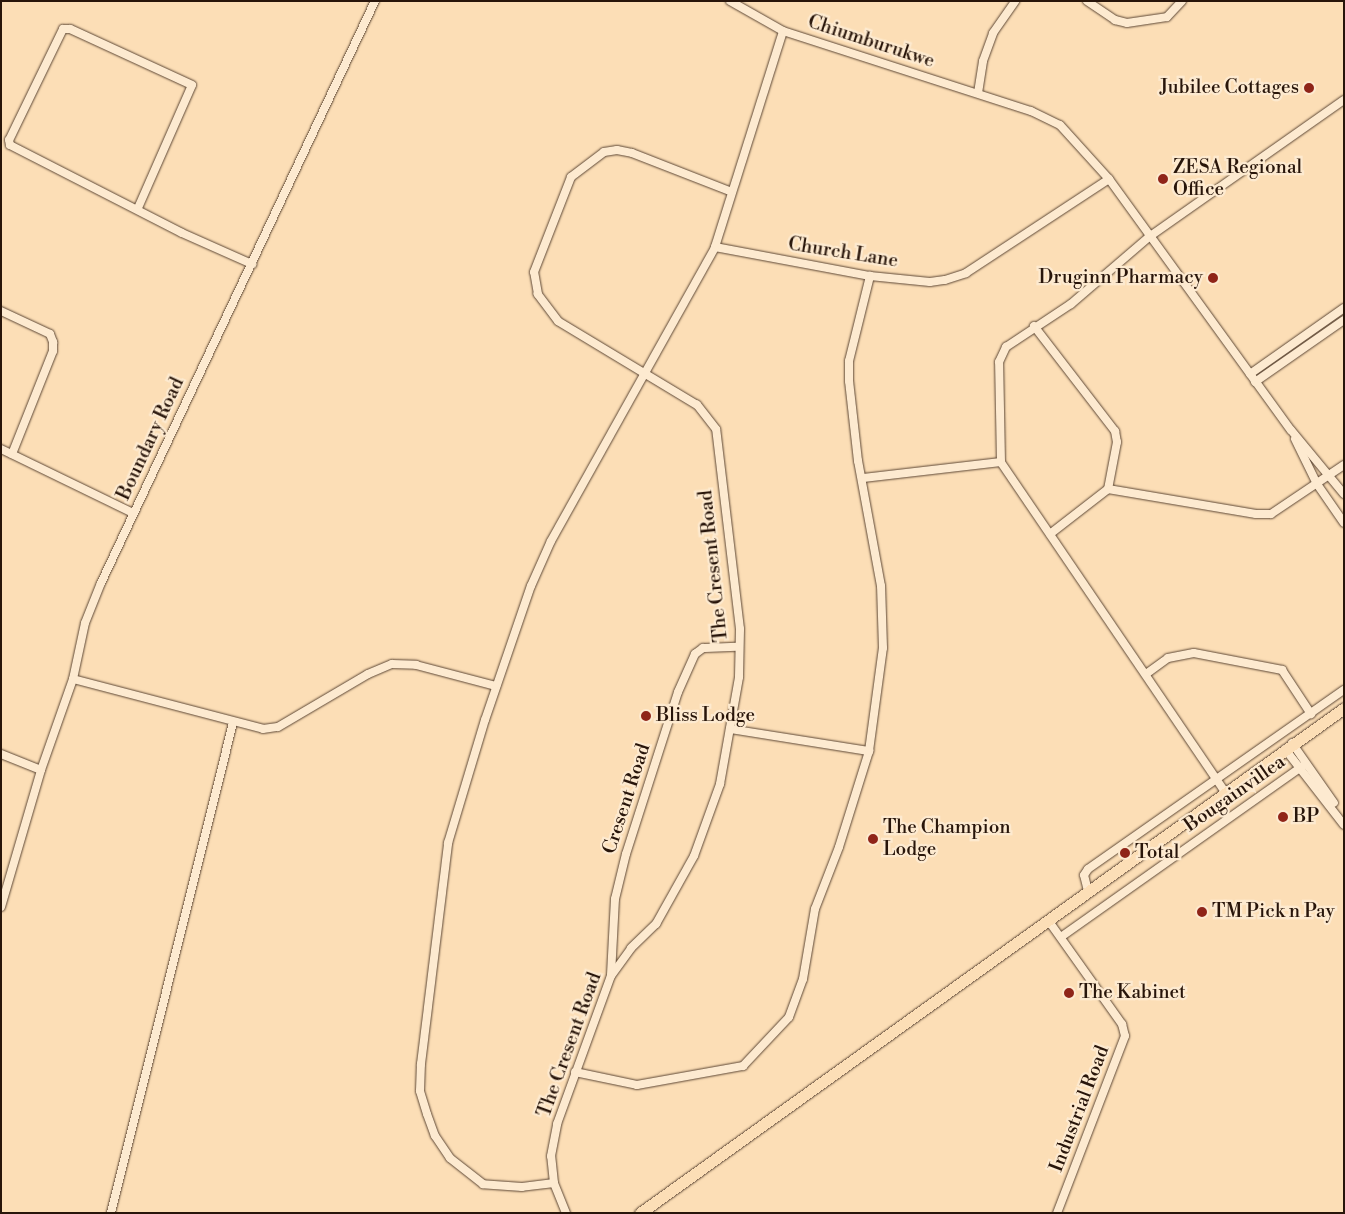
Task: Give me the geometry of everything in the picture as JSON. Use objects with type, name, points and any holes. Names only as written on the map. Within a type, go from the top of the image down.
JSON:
[{"type":"highway","points":[[640,1213],[1288,746],[1344,708]]},
{"type":"street","name":"Boundary Road","points":[[1,907],[41,770],[72,679],[85,623],[133,513],[375,1]]},
{"type":"street","name":"Chiumburukwe","points":[[730,1],[742,5],[783,30],[978,93],[1031,111],[1060,124],[1109,179],[1291,430]]},
{"type":"street","points":[[978,93],[983,60],[993,34],[1015,1]]},
{"type":"street","points":[[1087,1],[1114,20],[1127,23],[1167,17],[1182,1]]},
{"type":"street","points":[[138,208],[192,85],[70,29],[63,29],[9,140],[10,145],[138,208],[252,264]]},
{"type":"street","points":[[554,1183],[500,1187],[483,1184],[466,1173],[450,1158],[435,1136],[420,1092],[448,843],[496,686],[531,586],[551,541],[715,247],[783,30]]},
{"type":"street","points":[[1225,792],[1146,674],[1067,564],[1050,534],[1001,462],[999,362],[1006,347],[1034,326],[1070,304],[1150,237],[1344,100]]},
{"type":"street","name":"The Cresent Road","points":[[566,1213],[554,1183],[551,1156],[557,1124],[575,1072],[611,976],[631,948],[656,924],[694,856],[720,784],[738,677],[738,598],[716,429],[697,405],[644,375],[558,321],[548,311],[533,282],[545,240],[571,177],[590,160],[618,150],[732,192]]},
{"type":"street","name":"Church Lane","points":[[715,247],[870,276],[930,282],[966,273],[1109,179]]},
{"type":"street","points":[[575,1072],[637,1085],[715,1073],[743,1066],[789,1017],[803,979],[815,909],[839,847],[869,751],[884,626],[881,586],[863,478],[858,461],[849,368],[870,276]]},
{"type":"street","points":[[1250,374],[1344,308]]},
{"type":"street","points":[[1,311],[50,334],[53,342],[53,352],[12,454]]},
{"type":"street","points":[[1255,382],[1344,320]]},
{"type":"street","points":[[1323,323],[1328,330]]},
{"type":"street","points":[[1034,326],[1115,431],[1117,442],[1108,489],[1050,534]]},
{"type":"street","points":[[1291,430],[1344,494]]},
{"type":"street","points":[[1291,430],[1317,484],[1344,523]]},
{"type":"street","points":[[1,449],[133,513]]},
{"type":"street","points":[[863,478],[1001,462]]},
{"type":"street","points":[[1108,489],[1264,515],[1317,484],[1344,465]]},
{"type":"street","name":"Cresent Road","points":[[611,976],[616,900],[626,854],[678,692],[695,654],[703,648],[739,647]]},
{"type":"street","points":[[1146,674],[1168,658],[1194,653],[1282,670],[1311,714]]},
{"type":"street","points":[[72,679],[233,723],[263,728],[278,727],[368,674],[392,664],[416,665],[496,686]]},
{"type":"street","points":[[1088,891],[1084,875],[1088,869],[1344,690]]},
{"type":"street","points":[[112,1213],[233,723]]},
{"type":"street","points":[[730,729],[869,751]]},
{"type":"street","points":[[1288,746],[1344,817]]},
{"type":"street","points":[[1,754],[41,770]]},
{"type":"street","points":[[1303,766],[1344,825]]},
{"type":"street","name":"Bougainvillea","points":[[1061,937],[1303,766]]},
{"type":"street","name":"Industrial Road","points":[[1048,920],[1122,1024],[1125,1036],[1057,1213]]},
{"type":"place","name":"Jubilee Cottages","points":[[1309,88]]},
{"type":"place","name":"ZESA Regional Office","points":[[1163,179]]},
{"type":"place","name":"Druginn Pharmacy","points":[[1213,278]]},
{"type":"place","name":"Bliss Lodge","points":[[646,716]]},
{"type":"place","name":"BP","points":[[1283,817]]},
{"type":"place","name":"The Champion Lodge","points":[[873,839]]},
{"type":"place","name":"Total","points":[[1125,853]]},
{"type":"place","name":"TM Pick n Pay","points":[[1202,912]]},
{"type":"place","name":"The Kabinet","points":[[1069,993]]}]
